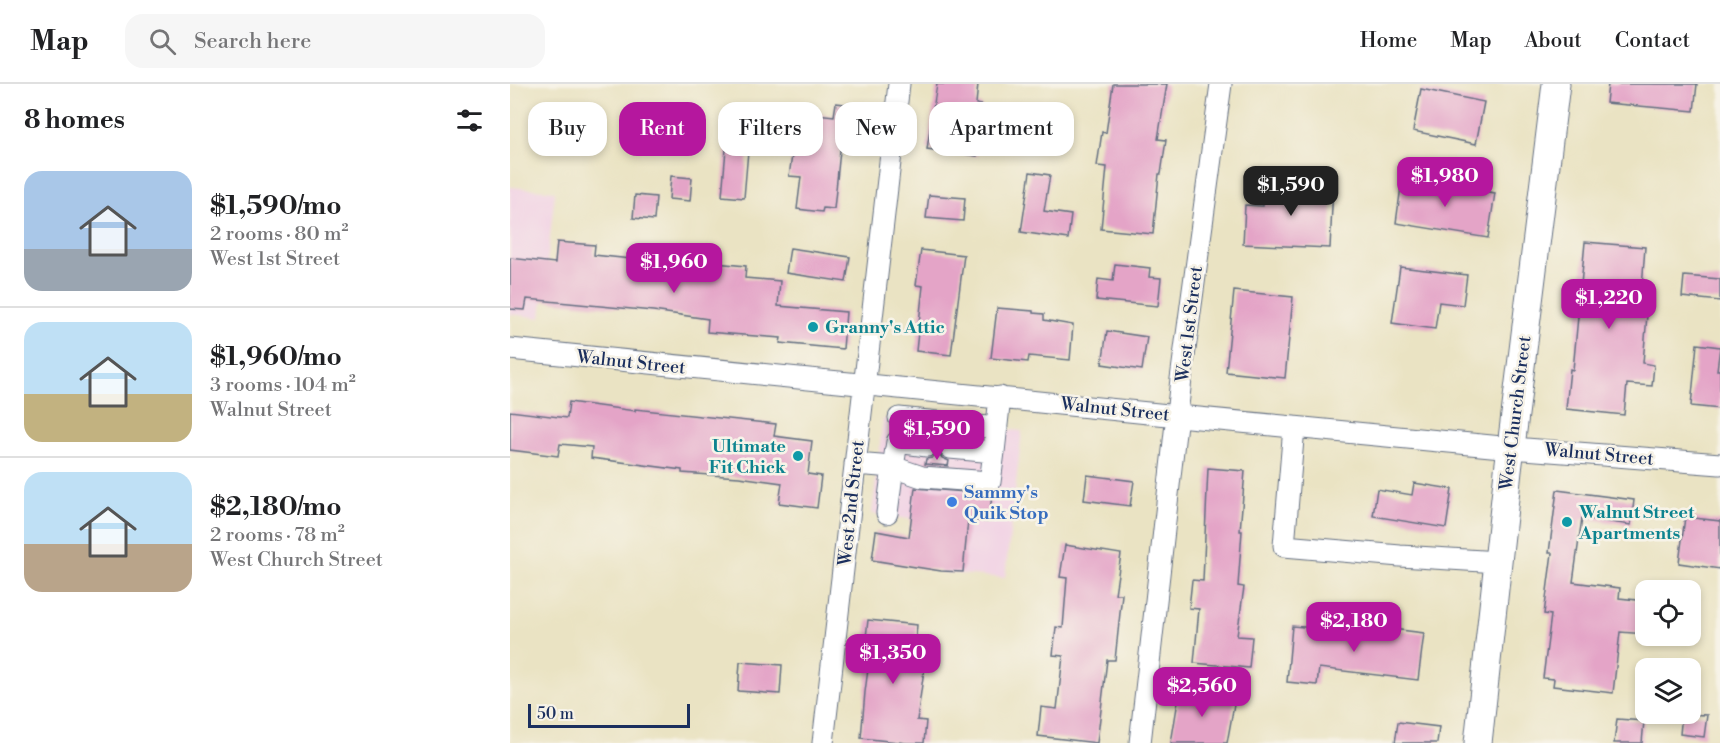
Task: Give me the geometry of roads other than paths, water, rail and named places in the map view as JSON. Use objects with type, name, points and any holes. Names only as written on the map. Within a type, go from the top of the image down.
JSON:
[{"type":"main road","name":"West Church Street","points":[[1478,743],[1556,84]]},
{"type":"street","name":"West 2nd Street","points":[[823,743],[899,84]]},
{"type":"street","name":"West 1st Street","points":[[1140,743],[1178,416],[1221,84]]},
{"type":"street","name":"Walnut Street","points":[[510,349],[864,386],[1000,397],[1512,448],[1720,464]]},
{"type":"street","points":[[887,513],[903,389]]},
{"type":"street","points":[[855,464],[893,467],[922,477],[990,482],[1000,397]]},
{"type":"street","points":[[899,418],[997,428]]},
{"type":"street","points":[[1294,427],[1284,546],[1499,562]]},
{"type":"street","points":[[897,442],[927,446]]},
{"type":"street","points":[[950,448],[993,452]]},
{"type":"place","name":"Granny's Attic","points":[[813,327]]},
{"type":"place","name":"Ultimate Fit Chick","points":[[798,456]]},
{"type":"place","name":"Sammy's Quik Stop","points":[[952,502]]},
{"type":"place","name":"Walnut Street Apartments","points":[[1567,522]]}]
